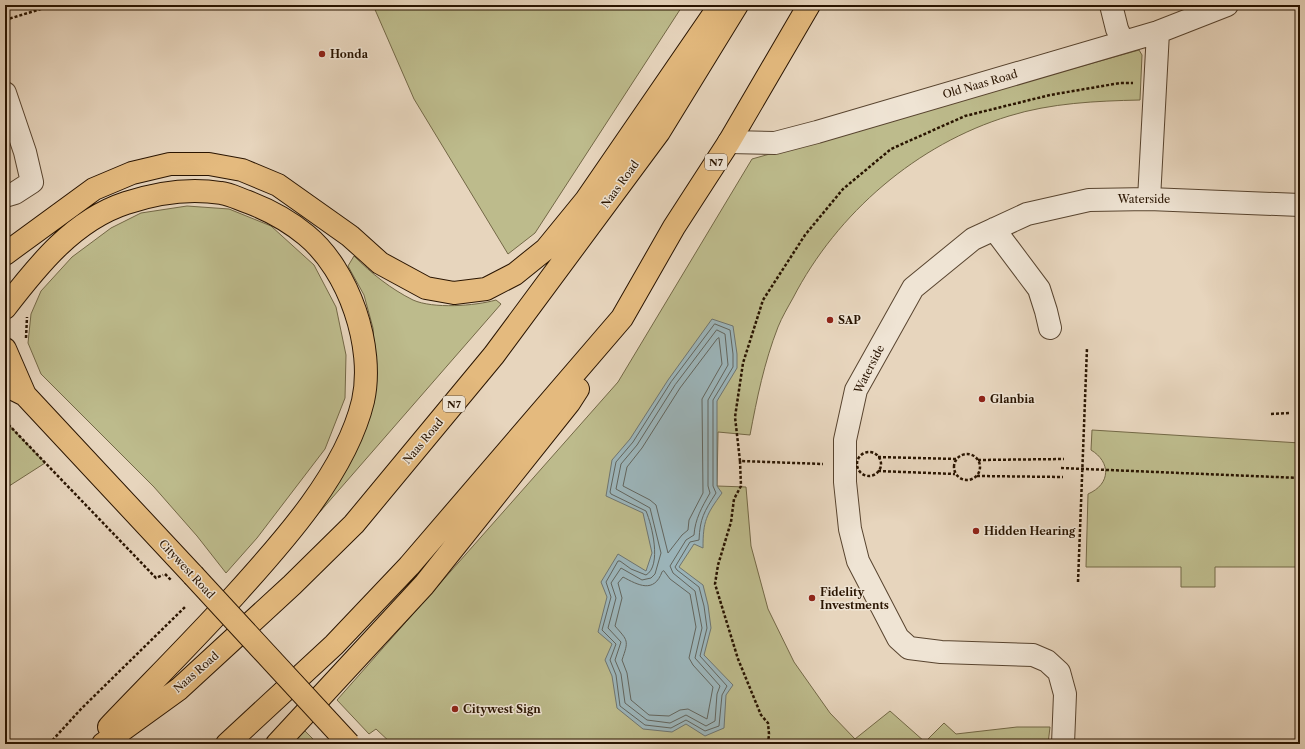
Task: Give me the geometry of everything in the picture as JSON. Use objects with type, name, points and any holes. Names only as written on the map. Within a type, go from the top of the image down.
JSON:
[{"type":"main road","points":[[5,254],[94,189],[132,173],[170,164],[209,164],[242,170],[278,185],[350,236],[380,263],[426,288],[454,293],[486,289],[515,274],[546,249],[586,200],[720,5]]},
{"type":"main road","name":"Naas Road","points":[[103,744],[179,689],[292,585],[354,524],[494,355],[565,260],[659,132],[737,5]]},
{"type":"main road","name":"N7","points":[[277,744],[424,585],[569,403],[622,318],[674,227],[729,142],[809,5]]},
{"type":"main road","points":[[5,308],[32,272],[56,247],[87,221],[126,203],[178,190],[222,193],[270,211],[307,236],[333,265],[351,299],[362,332],[365,364],[363,399],[355,425],[337,465],[272,554],[188,646],[90,744]]},
{"type":"main road","name":"N7","points":[[227,744],[334,645],[410,566],[622,318]]},
{"type":"main road","name":"Citywest Road","points":[[5,350],[24,395]]},
{"type":"main road","name":"Citywest Road","points":[[5,385],[24,395],[349,744]]},
{"type":"street","points":[[1111,5],[1117,29],[1123,42]]},
{"type":"street","name":"Old Naas Road","points":[[729,142],[775,142],[803,136],[1158,32],[1227,5]]},
{"type":"street","points":[[1149,199],[1158,32]]},
{"type":"street","points":[[5,93],[25,152],[32,182],[15,193],[5,196]]},
{"type":"street","name":"Waterside","points":[[1063,744],[1065,694],[1059,672],[1047,661],[1033,655],[941,652],[909,648],[898,638],[876,599],[858,561],[850,529],[844,477],[845,440],[856,390],[913,288],[973,239],[1027,214],[1089,200],[1149,199],[1300,205]]},
{"type":"street","points":[[994,229],[1039,289],[1050,328]]},
{"type":"path","points":[[5,20],[54,5]]},
{"type":"path","points":[[768,744],[768,723],[761,715],[738,659],[716,584],[718,565],[731,522],[734,498],[741,486],[735,417],[743,363],[763,300],[805,235],[842,189],[891,149],[965,116],[1050,94],[1120,83],[1155,83]]},
{"type":"path","points":[[25,343],[28,314]]},
{"type":"path","points":[[1078,582],[1087,348]]},
{"type":"path","points":[[1271,414],[1291,413]]},
{"type":"path","points":[[5,421],[156,578],[165,574]]},
{"type":"path","points":[[955,474],[953,467],[956,459],[963,454],[971,455],[978,460],[1064,460]]},
{"type":"path","points":[[878,457],[956,459]]},
{"type":"path","points":[[977,476],[980,468],[978,460]]},
{"type":"path","points":[[740,461],[826,464]]},
{"type":"path","points":[[1061,468],[1300,478]]},
{"type":"path","points":[[878,471],[955,474],[966,481],[977,476],[1063,477]]},
{"type":"path","points":[[49,744],[81,710],[186,606]]},
{"type":"shaded area","points":[[373,5],[683,5],[535,233],[508,254],[414,99]]},
{"type":"shaded area","points":[[1139,50],[1142,55],[1140,100],[1057,105],[1009,116],[975,128],[943,144],[912,163],[856,210],[832,238],[811,267],[785,312],[773,340],[765,367],[750,435],[718,432],[717,486],[746,487],[751,546],[768,609],[794,662],[830,713],[855,739],[890,711],[925,742],[944,723],[956,734],[1017,727],[1050,727],[1048,744],[392,744],[376,729],[369,734],[337,700],[618,382],[752,159]]},
{"type":"shaded area","points":[[187,206],[229,209],[271,226],[314,265],[336,307],[346,355],[345,398],[325,449],[257,538],[226,573],[197,536],[154,487],[41,374],[28,343],[31,314],[41,291],[72,257],[111,228],[141,213]]},
{"type":"shaded area","points":[[354,256],[389,286],[405,296],[421,303],[454,306],[477,304],[496,300],[501,304],[305,529],[376,371],[373,328],[364,295],[348,266]]},
{"type":"shaded area","points":[[5,421],[45,463],[6,488],[5,487]]},
{"type":"shaded area","points":[[1092,430],[1300,443],[1300,567],[1215,567],[1215,587],[1181,587],[1181,567],[1086,567],[1088,494],[1096,490],[1101,485],[1106,473],[1102,461],[1098,455],[1091,450]]},
{"type":"shaded area","points":[[303,729],[318,744],[289,744]]},
{"type":"water","points":[[712,319],[733,326],[737,354],[737,368],[717,401],[717,486],[722,493],[706,519],[703,548],[694,544],[679,567],[703,585],[708,605],[711,628],[704,655],[733,685],[726,695],[724,728],[705,736],[686,724],[672,732],[643,729],[617,708],[612,676],[605,660],[612,644],[598,632],[607,597],[601,582],[618,554],[646,571],[652,553],[643,513],[606,496],[612,460],[630,439],[668,380]]},
{"type":"place","name":"Honda","points":[[322,54]]},
{"type":"place","name":"SAP","points":[[830,320]]},
{"type":"place","name":"Glanbia","points":[[982,399]]},
{"type":"place","name":"Hidden Hearing","points":[[976,531]]},
{"type":"place","name":"Fidelity Investments","points":[[812,598]]},
{"type":"place","name":"Citywest Sign","points":[[455,709]]}]
